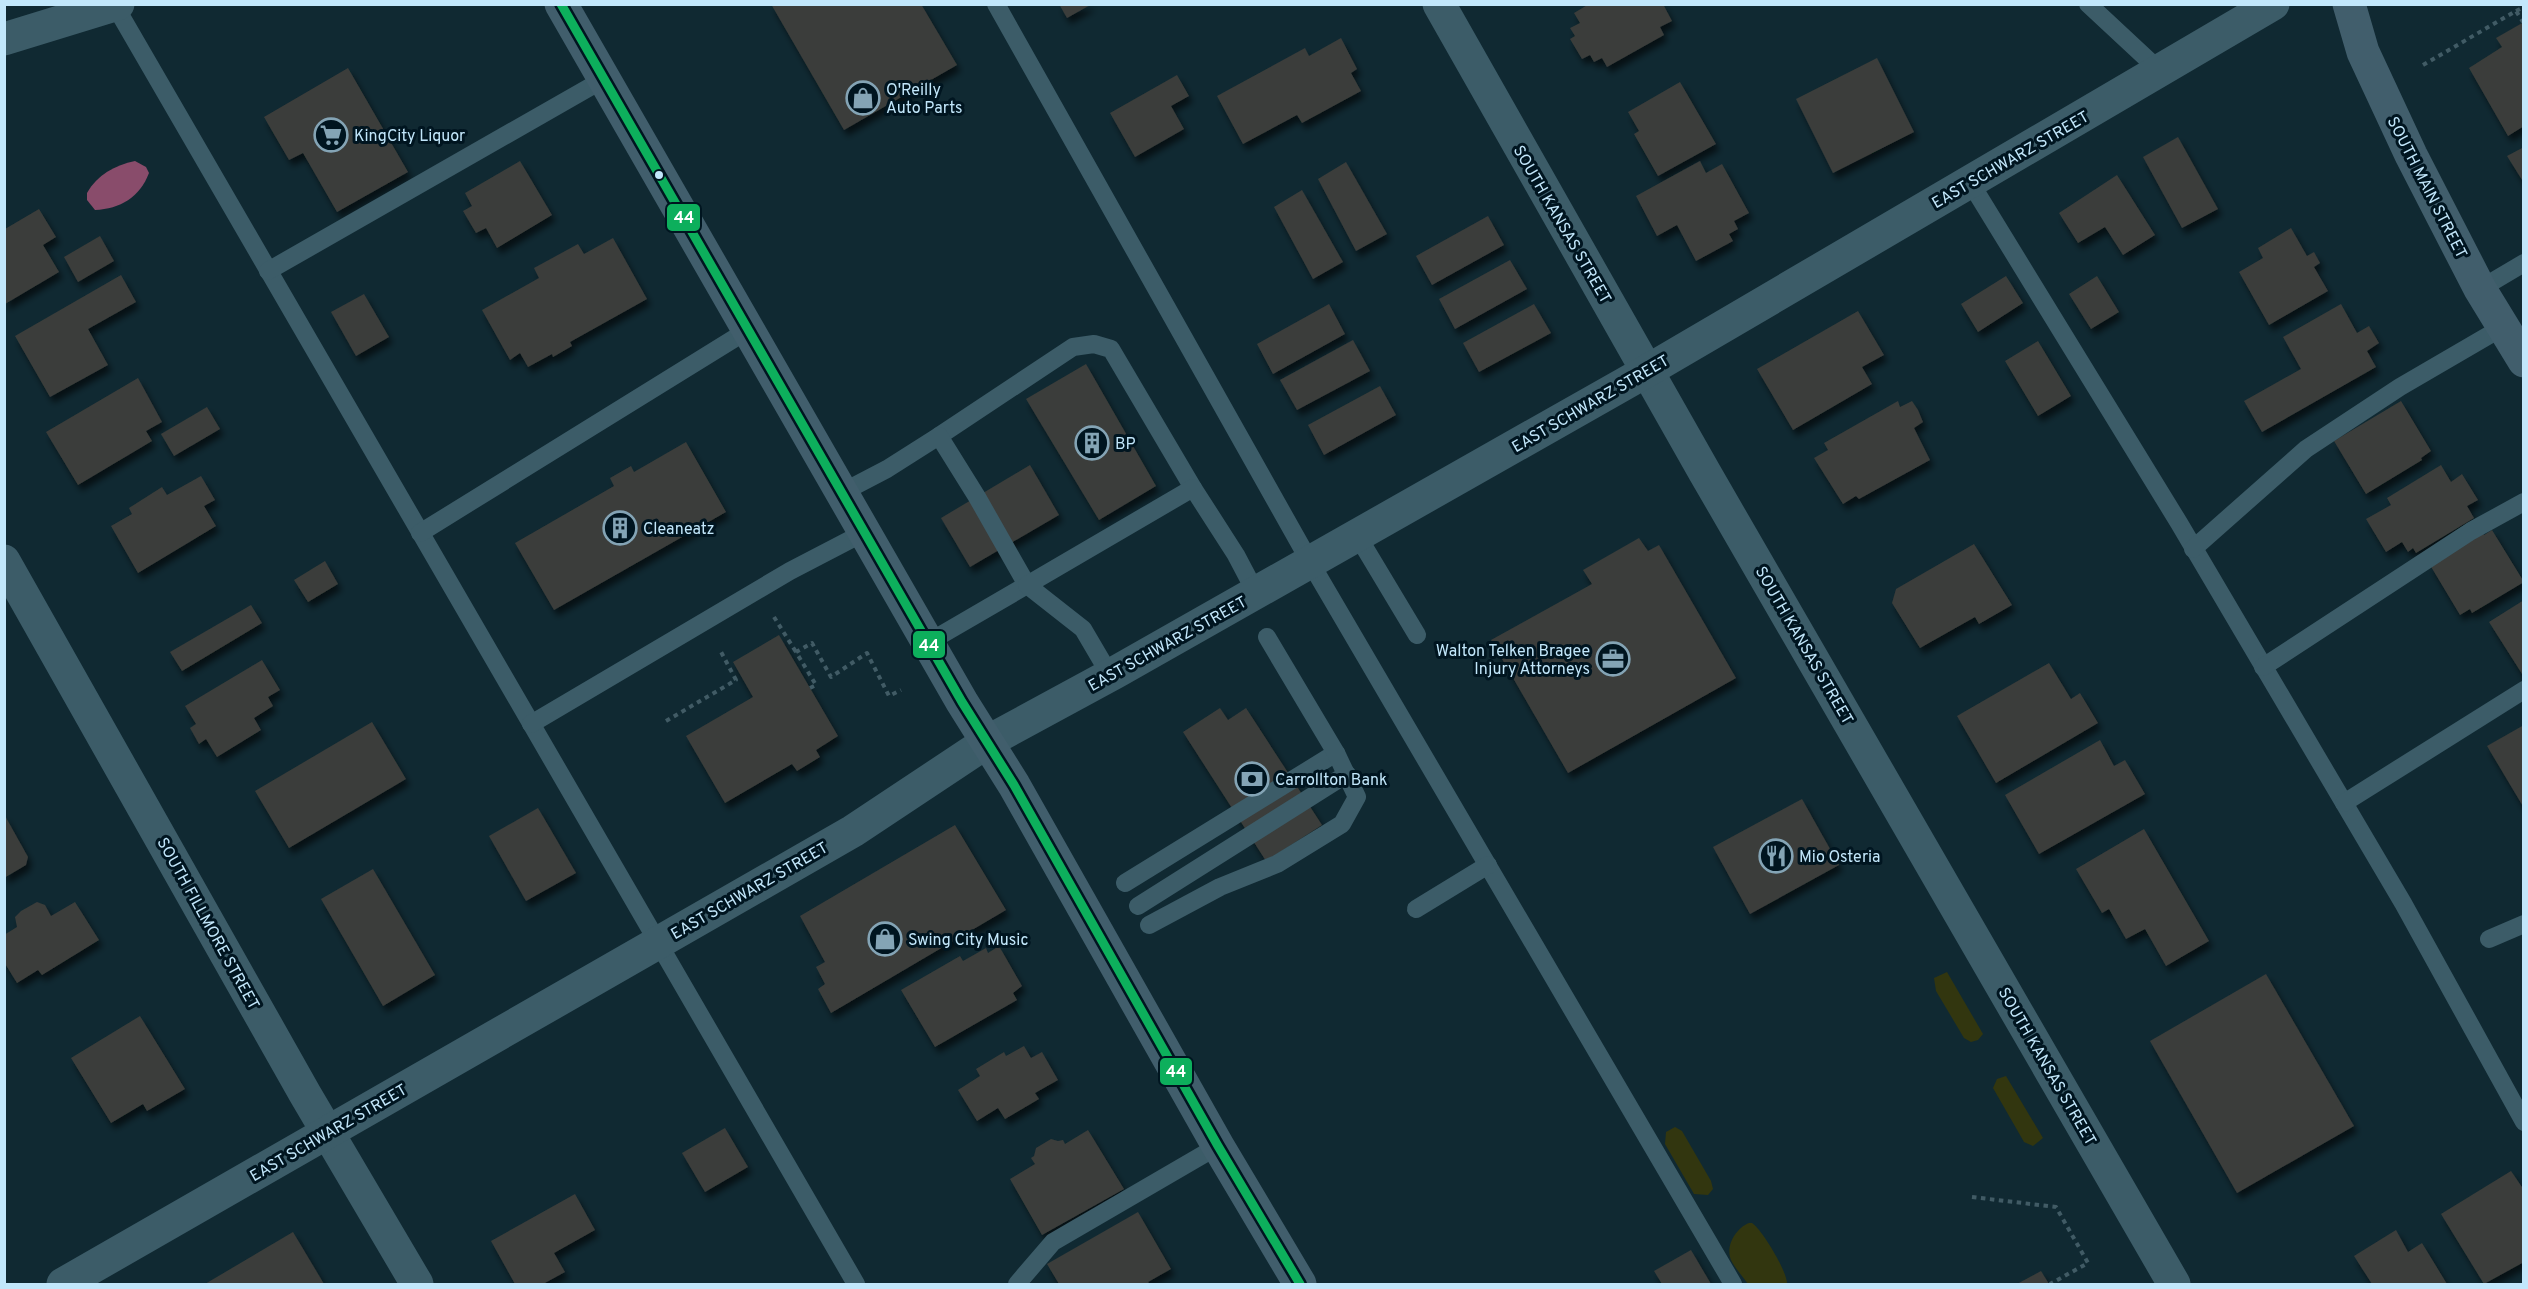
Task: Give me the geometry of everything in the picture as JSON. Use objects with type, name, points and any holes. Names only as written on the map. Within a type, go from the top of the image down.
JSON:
[{"type":"main road","points":[[561,4],[841,493],[1014,785],[1218,1146],[1300,1284]]},
{"type":"main road","name":"SOUTH MAIN STREET","points":[[2349,4],[2363,52],[2411,155],[2480,289],[2523,361]]},
{"type":"street","name":"SOUTH KANSAS STREET","points":[[1439,4],[1647,371],[2174,1284]]},
{"type":"street","name":"EAST SCHWARZ STREET","points":[[63,1284],[853,831],[987,742],[1256,593],[1647,371],[2273,4]]},
{"type":"street","points":[[4,39],[115,5]]},
{"type":"street","name":"SOUTH FILLMORE STREET","points":[[4,561],[327,1133],[417,1284]]},
{"type":"lane","points":[[996,4],[1310,562],[1733,1284]]},
{"type":"lane","points":[[2088,4],[2160,71]]},
{"type":"lane","points":[[115,5],[856,1284]]},
{"type":"lane","points":[[268,271],[604,80]]},
{"type":"lane","points":[[1970,182],[2193,549],[2403,903],[2523,1122]]},
{"type":"lane","points":[[2480,289],[2523,263]]},
{"type":"lane","points":[[2193,549],[2306,449],[2400,387],[2503,327]]},
{"type":"lane","points":[[420,533],[748,330]]},
{"type":"lane","points":[[841,493],[887,469],[1073,346],[1094,344],[1111,349],[1193,488],[1236,555],[1256,593]]},
{"type":"lane","points":[[939,436],[977,496],[1027,585],[1083,629],[1110,675]]},
{"type":"lane","points":[[929,642],[1193,488]]},
{"type":"lane","points":[[2263,667],[2471,531],[2523,502]]},
{"type":"lane","points":[[531,724],[790,571],[865,531]]},
{"type":"lane","points":[[1357,535],[1417,635]]},
{"type":"lane","points":[[1149,925],[1220,887],[1276,864],[1342,824],[1357,797],[1336,753],[1267,637]]},
{"type":"lane","points":[[2344,803],[2523,690]]},
{"type":"lane","points":[[1125,883],[1336,753]]},
{"type":"lane","points":[[1138,906],[1347,774]]},
{"type":"lane","points":[[1416,909],[1488,865]]},
{"type":"lane","points":[[2489,939],[2523,924]]},
{"type":"lane","points":[[1017,1284],[1053,1242],[1218,1146]]},
{"type":"path","points":[[2423,65],[2523,7]]},
{"type":"path","points":[[2516,11],[2523,22]]},
{"type":"path","points":[[764,619],[773,614],[816,685],[810,688]]},
{"type":"path","points":[[796,652],[812,643],[831,677],[867,653],[889,696],[901,690]]},
{"type":"path","points":[[666,721],[736,680],[718,646]]},
{"type":"path","points":[[1972,1197],[2056,1207],[2088,1263],[2050,1284]]},
{"type":"green space","points":[[1947,972],[1983,1034],[1978,1040],[1971,1042],[1964,1038],[1936,991],[1934,978]]},
{"type":"green space","points":[[2006,1076],[2043,1138],[2033,1146],[2024,1142],[1993,1088],[1997,1079]]},
{"type":"green space","points":[[1675,1127],[1682,1131],[1711,1181],[1713,1189],[1708,1195],[1694,1194],[1665,1144],[1666,1132]]},
{"type":"green space","points":[[1749,1223],[1756,1227],[1768,1242],[1779,1261],[1787,1284],[1748,1284],[1731,1260],[1729,1249],[1733,1238],[1744,1225]]},
{"type":"shaded area","points":[[135,161],[146,167],[149,173],[140,189],[121,204],[95,210],[87,200],[87,193],[91,187],[107,172]]},
{"type":"building","name":"O'Reilly Auto Parts","points":[[771,4],[921,4],[957,65],[844,130]]},
{"type":"building","points":[[1059,4],[1092,4],[1067,18]]},
{"type":"building","points":[[1589,4],[1663,4],[1672,21],[1660,27],[1664,35],[1607,67],[1602,58],[1594,62],[1590,55],[1582,59],[1570,39],[1575,36],[1570,28],[1580,23],[1574,13]]},
{"type":"building","points":[[2524,22],[2524,126],[2508,136],[2469,68],[2502,47],[2496,38]]},
{"type":"building","points":[[1341,38],[1357,69],[1351,73],[1361,91],[1302,123],[1297,115],[1243,144],[1217,96],[1305,48],[1309,56]]},
{"type":"building","points":[[1877,58],[1914,132],[1833,173],[1796,99]]},
{"type":"building","name":"KingCity Liquor","points":[[348,68],[408,172],[337,212],[303,153],[289,160],[264,117]]},
{"type":"building","points":[[1177,75],[1189,96],[1171,106],[1184,129],[1135,157],[1110,113]]},
{"type":"building","points":[[1680,82],[1716,144],[1658,176],[1634,134],[1639,131],[1628,112]]},
{"type":"building","points":[[2178,137],[2218,209],[2182,228],[2143,157]]},
{"type":"building","points":[[2524,147],[2524,183],[2507,156]]},
{"type":"building","points":[[520,161],[552,215],[497,248],[486,228],[476,233],[463,211],[472,206],[465,193]]},
{"type":"building","points":[[1700,161],[1706,173],[1722,164],[1749,213],[1734,221],[1738,229],[1729,234],[1733,241],[1696,261],[1677,225],[1657,236],[1636,196]]},
{"type":"building","points":[[1346,162],[1387,234],[1356,251],[1318,179]]},
{"type":"building","points":[[2117,175],[2155,235],[2123,255],[2105,227],[2078,243],[2059,213]]},
{"type":"building","points":[[1302,190],[1343,262],[1313,279],[1274,207]]},
{"type":"building","points":[[39,209],[56,237],[43,245],[59,272],[5,304],[5,229]]},
{"type":"building","points":[[1488,216],[1504,245],[1432,285],[1416,256]]},
{"type":"building","points":[[2291,228],[2307,256],[2314,252],[2320,263],[2314,267],[2328,291],[2269,325],[2239,272],[2263,258],[2258,248]]},
{"type":"building","points":[[100,236],[114,261],[78,282],[64,257]]},
{"type":"building","points":[[613,238],[647,299],[570,342],[572,346],[553,357],[552,354],[528,367],[520,353],[510,360],[482,310],[539,278],[534,268],[578,244],[584,254]]},
{"type":"building","points":[[1510,260],[1527,289],[1455,329],[1439,299]]},
{"type":"building","points":[[121,275],[136,302],[88,329],[108,365],[50,397],[15,336]]},
{"type":"building","points":[[2006,276],[2023,303],[1978,332],[1961,304]]},
{"type":"building","points":[[2097,276],[2119,312],[2091,329],[2069,294]]},
{"type":"building","points":[[364,294],[389,337],[356,356],[331,312]]},
{"type":"building","points":[[1329,304],[1345,334],[1273,374],[1257,344]]},
{"type":"building","points":[[1534,304],[1551,333],[1479,372],[1463,343]]},
{"type":"building","points":[[2341,304],[2357,333],[2369,326],[2379,343],[2367,351],[2376,367],[2262,432],[2244,401],[2301,369],[2283,337]]},
{"type":"building","points":[[1858,311],[1884,355],[1862,367],[1872,384],[1793,430],[1757,369]]},
{"type":"building","points":[[1353,340],[1370,371],[1297,410],[1280,380]]},
{"type":"building","points":[[2038,341],[2071,396],[2038,416],[2005,361]]},
{"type":"building","name":"BP","points":[[1086,364],[1156,486],[1099,520],[1026,399]]},
{"type":"building","points":[[138,378],[162,422],[146,431],[152,441],[78,485],[46,432]]},
{"type":"building","points":[[1380,386],[1396,415],[1324,455],[1308,425]]},
{"type":"building","points":[[1898,401],[1900,407],[1912,401],[1918,410],[1923,422],[1914,428],[1930,460],[1859,499],[1856,496],[1843,504],[1814,458],[1828,450],[1824,443]]},
{"type":"building","points":[[2401,401],[2431,451],[2421,458],[2422,460],[2366,494],[2334,441]]},
{"type":"building","points":[[207,407],[220,429],[174,456],[161,434]]},
{"type":"building","name":"Cleaneatz","points":[[686,442],[726,512],[554,610],[515,543],[614,486],[610,478],[631,466],[634,472]]},
{"type":"building","points":[[1030,465],[1059,515],[970,567],[941,518]]},
{"type":"building","points":[[2441,465],[2451,482],[2462,474],[2478,500],[2467,506],[2474,518],[2416,553],[2413,548],[2408,552],[2402,542],[2386,552],[2366,519],[2391,505],[2387,498]]},
{"type":"building","points":[[201,476],[215,500],[204,506],[216,526],[138,573],[111,526],[132,514],[129,508],[162,487],[167,495]]},
{"type":"building","points":[[2492,530],[2524,582],[2472,613],[2470,609],[2460,615],[2430,565],[2483,533],[2484,535]]},
{"type":"building","name":"Walton Telken Bragee Injury Attorneys","points":[[1639,538],[1648,551],[1659,545],[1736,678],[1568,773],[1491,640],[1592,584],[1583,570]]},
{"type":"building","points":[[1974,544],[2012,605],[1979,624],[1975,617],[1920,648],[1892,603],[1896,589]]},
{"type":"building","points":[[325,561],[338,584],[308,602],[294,580]]},
{"type":"building","points":[[2524,600],[2524,677],[2489,622]]},
{"type":"building","points":[[251,605],[262,623],[182,671],[170,652]]},
{"type":"building","points":[[779,635],[838,736],[816,750],[820,757],[797,771],[792,764],[725,803],[686,736],[753,697],[733,662]]},
{"type":"building","points":[[262,660],[280,690],[268,697],[273,706],[254,718],[261,730],[217,757],[206,739],[199,744],[190,728],[196,724],[185,706]]},
{"type":"building","points":[[2049,663],[2071,699],[2080,693],[2098,723],[1996,783],[1957,716]]},
{"type":"building","name":"Carrollton Bank","points":[[1220,708],[1228,720],[1246,708],[1322,825],[1266,861],[1183,732]]},
{"type":"building","points":[[372,722],[406,779],[289,848],[255,791]]},
{"type":"building","points":[[2524,725],[2524,808],[2487,746]]},
{"type":"building","points":[[2100,740],[2114,766],[2125,760],[2145,794],[2039,854],[2005,795]]},
{"type":"building","name":"Mio Osteria","points":[[1802,799],[1839,865],[1750,914],[1713,847]]},
{"type":"building","points":[[538,808],[576,873],[526,901],[489,836]]},
{"type":"building","points":[[4,814],[28,857],[26,865],[4,878]]},
{"type":"building","name":"Swing City Music","points":[[955,825],[1006,910],[831,1013],[818,989],[825,984],[816,967],[825,962],[800,916]]},
{"type":"building","points":[[2144,829],[2209,941],[2166,966],[2145,929],[2126,939],[2109,909],[2102,913],[2076,869]]},
{"type":"building","points":[[373,869],[435,975],[383,1006],[321,899]]},
{"type":"building","points":[[37,902],[45,905],[51,916],[75,902],[99,940],[42,975],[38,970],[17,983],[4,962],[4,935],[17,927],[15,917],[21,911]]},
{"type":"building","points":[[999,946],[1022,986],[1013,993],[1017,1000],[935,1047],[901,990],[960,956],[963,961],[986,948],[988,953]]},
{"type":"building","points":[[2266,974],[2354,1126],[2237,1193],[2150,1041]]},
{"type":"building","points":[[140,1016],[185,1089],[147,1111],[143,1104],[111,1123],[71,1058]]},
{"type":"building","points":[[1024,1046],[1031,1058],[1042,1052],[1058,1080],[1035,1093],[1039,1099],[1005,1119],[998,1108],[977,1121],[958,1090],[980,1076],[976,1069],[1004,1052],[1006,1056]]},
{"type":"building","points":[[725,1128],[748,1167],[705,1192],[682,1153]]},
{"type":"building","points":[[1088,1130],[1124,1189],[1042,1235],[1010,1179],[1035,1164],[1031,1158],[1036,1148],[1051,1139],[1063,1140],[1065,1144]]},
{"type":"building","points":[[2511,1171],[2524,1190],[2524,1262],[2484,1284],[2441,1214]]},
{"type":"building","points":[[575,1194],[595,1230],[554,1253],[565,1272],[543,1284],[515,1284],[491,1241]]},
{"type":"building","points":[[1138,1212],[1171,1269],[1148,1282],[1150,1284],[1059,1284],[1047,1264]]},
{"type":"building","points":[[2396,1230],[2408,1252],[2422,1243],[2447,1284],[2372,1284],[2354,1256]]},
{"type":"building","points":[[293,1232],[324,1284],[205,1284]]},
{"type":"building","points":[[1691,1250],[1711,1284],[1662,1284],[1654,1271]]},
{"type":"building","points":[[2041,1271],[2049,1284],[2017,1284]]},
{"type":"transit line","name":"44","points":[[561,4],[962,702],[1014,785],[1218,1146],[1300,1284]]},
{"type":"place","name":"O'Reilly Auto Parts","points":[[863,98]]},
{"type":"place","name":"KingCity Liquor","points":[[331,135]]},
{"type":"place","name":"BP","points":[[1092,443]]},
{"type":"place","name":"Cleaneatz","points":[[620,528]]},
{"type":"place","name":"Walton Telken Bragee Injury Attorneys","points":[[1613,659]]},
{"type":"place","name":"Carrollton Bank","points":[[1252,779]]},
{"type":"place","name":"Mio Osteria","points":[[1776,856]]},
{"type":"place","name":"Swing City Music","points":[[885,939]]}]
